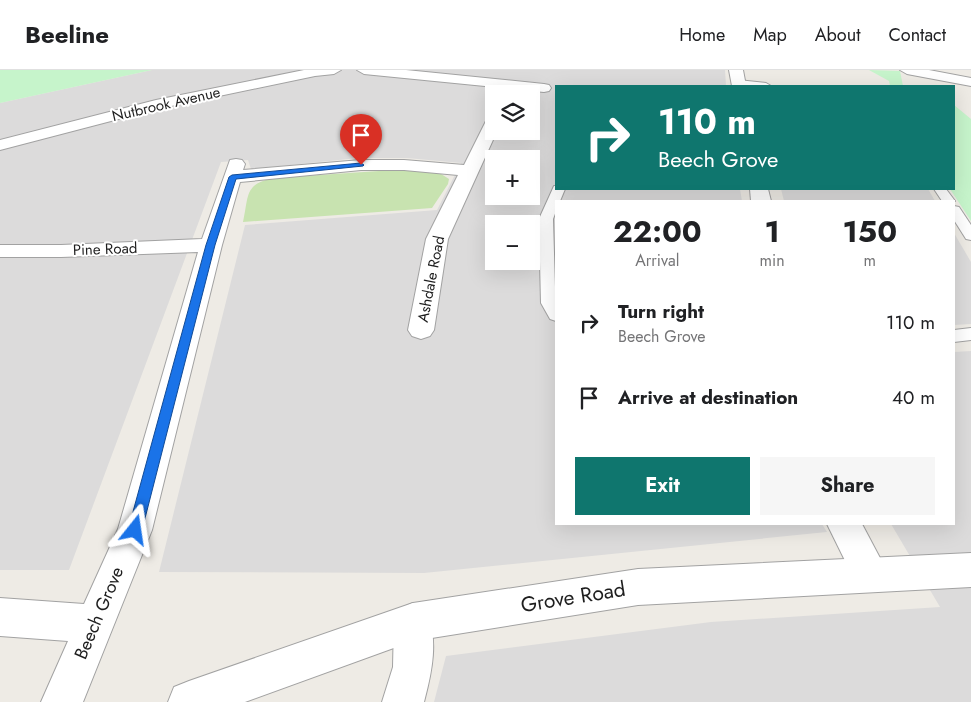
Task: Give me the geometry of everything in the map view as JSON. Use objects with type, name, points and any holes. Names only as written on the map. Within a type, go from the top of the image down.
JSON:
[{"type":"street","name":"Nutbrook Avenue","points":[[0,145],[156,105],[315,72],[334,70]]},
{"type":"street","points":[[364,70],[485,87]]},
{"type":"street","points":[[907,70],[971,82]]},
{"type":"street","points":[[540,88],[544,88]]},
{"type":"street","name":"Ashdale Road","points":[[421,330],[437,238],[485,139]]},
{"type":"street","name":"Beech Grove","points":[[62,702],[135,530],[211,245],[234,171],[361,165],[404,165],[469,171]]},
{"type":"street","name":"Pine Road","points":[[0,251],[61,251],[211,245]]},
{"type":"street","points":[[845,525],[871,575]]},
{"type":"street","name":"Grove Road","points":[[189,702],[413,622],[638,587],[971,570]]},
{"type":"street","points":[[0,617],[94,624]]},
{"type":"street","points":[[403,702],[413,667],[413,622]]},
{"type":"lane","points":[[738,80],[761,85]]},
{"type":"lane","points":[[555,313],[549,303],[546,219],[559,190]]},
{"type":"lane","points":[[955,212],[971,236]]},
{"type":"lane","points":[[955,336],[971,334]]},
{"type":"shaded area","points":[[152,70],[725,70],[726,85],[555,85],[555,190],[740,190],[742,200],[555,200],[555,525],[823,525],[827,532],[424,573],[159,572],[245,225],[437,210],[461,163],[407,158],[358,158],[251,169],[248,160],[221,162],[69,570],[0,570],[0,103]]},
{"type":"shaded area","points":[[781,190],[929,190],[934,200],[784,200]]},
{"type":"shaded area","points":[[955,235],[971,262],[971,324],[955,325]]},
{"type":"shaded area","points":[[971,351],[971,702],[434,702],[446,656],[711,622],[940,607],[892,525],[955,525],[955,352]]},
{"type":"green space","points":[[0,70],[152,70],[0,103]]},
{"type":"green space","points":[[869,70],[900,71],[903,85],[890,85],[889,81]]},
{"type":"green space","points":[[955,106],[971,119],[971,221],[951,190],[955,190]]},
{"type":"green space","points":[[394,170],[438,172],[449,179],[448,184],[432,208],[243,222],[250,192],[253,187],[264,181],[274,178]]},
{"type":"route","points":[[135,530],[211,245],[232,177],[361,165]]}]
